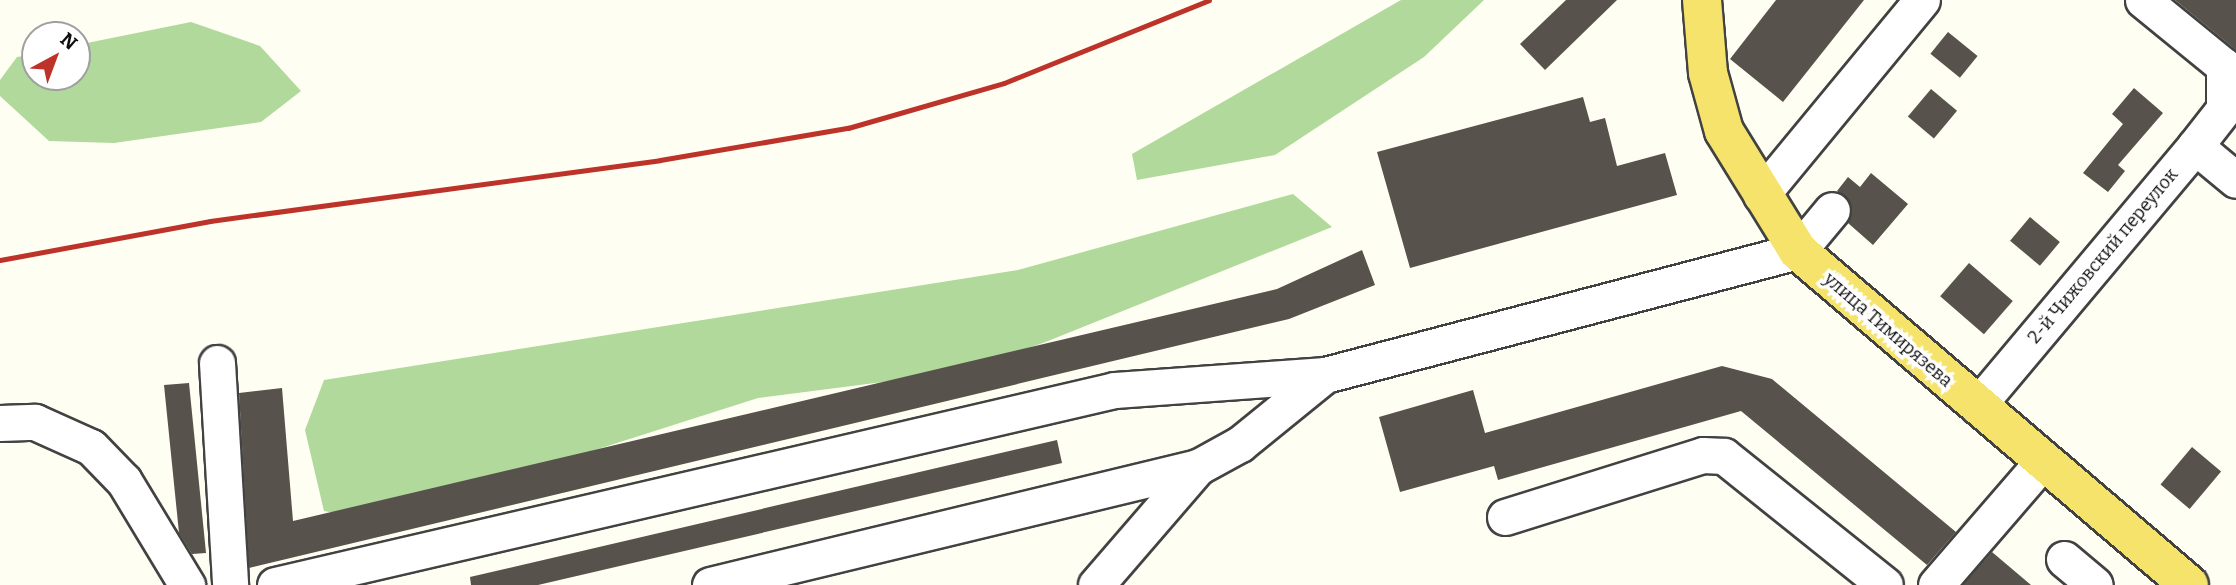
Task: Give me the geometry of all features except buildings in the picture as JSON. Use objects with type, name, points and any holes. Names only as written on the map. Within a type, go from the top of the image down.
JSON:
[{"type":"main road","name":"улица Тимирязева","points":[[1702,0],[1708,73],[1724,131],[1798,251],[2189,585]]},
{"type":"street","points":[[1761,195],[1922,0]]},
{"type":"street","name":"2-й Чижовский переулок","points":[[1977,406],[2196,146],[2224,109],[2224,66],[2143,0]]},
{"type":"street","points":[[2196,146],[2236,180]]},
{"type":"street","points":[[275,585],[1115,390],[1325,376],[1798,251],[1832,209]]},
{"type":"street","points":[[217,363],[230,585]]},
{"type":"street","points":[[710,585],[1198,467],[1240,444],[1325,376]]},
{"type":"street","points":[[0,423],[34,422],[91,447],[124,481],[187,585]]},
{"type":"street","points":[[1505,517],[1703,455],[1724,456],[1885,585]]},
{"type":"street","points":[[1936,585],[2042,462]]},
{"type":"street","points":[[1096,585],[1198,467]]},
{"type":"street","points":[[2064,559],[2095,585]]},
{"type":"green space","points":[[1401,0],[1484,0],[1424,57],[1275,155],[1137,180],[1132,154]]},
{"type":"green space","points":[[191,22],[260,46],[301,91],[261,122],[114,143],[49,141],[0,96],[0,80],[17,57],[21,56],[21,91],[91,91],[91,42]]},
{"type":"green space","points":[[1293,194],[1332,227],[1043,343],[953,373],[758,398],[375,520],[324,511],[305,430],[324,380],[1018,270]]},
{"type":"railway","points":[[0,260],[210,221],[660,160],[848,128],[1004,83],[1209,0]]}]
